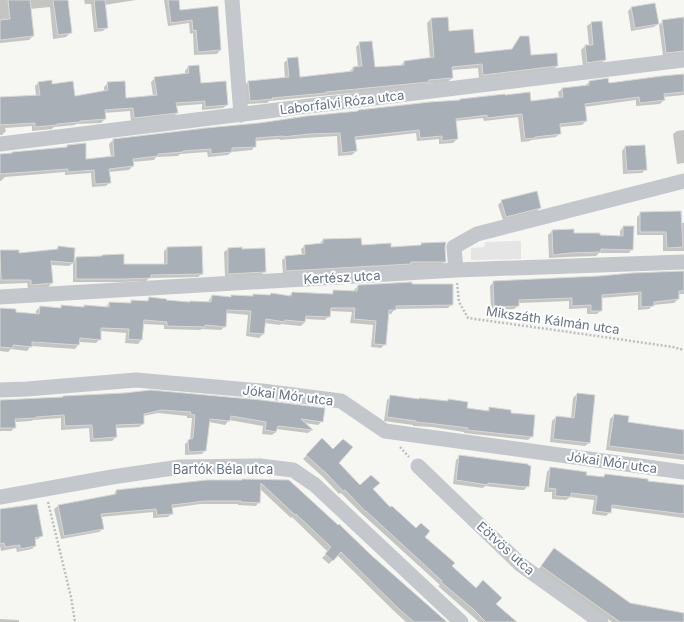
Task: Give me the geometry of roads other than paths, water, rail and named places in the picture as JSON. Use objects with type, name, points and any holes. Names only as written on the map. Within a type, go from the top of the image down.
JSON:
[{"type":"street","points":[[232,0],[241,115]]},
{"type":"street","name":"Laborfalvi Róza utca","points":[[0,144],[684,60]]},
{"type":"street","points":[[456,270],[454,247],[477,234],[684,181]]},
{"type":"street","name":"Kertész utca","points":[[0,297],[456,270],[684,262]]},
{"type":"street","name":"Jókai Mór utca","points":[[0,390],[136,380],[262,391],[341,401],[385,431],[684,472]]},
{"type":"street","name":"Bartók Béla utca","points":[[0,497],[112,477],[180,467],[260,466],[292,470],[315,485],[461,622]]},
{"type":"street","name":"Eötvös utca","points":[[418,466],[521,565],[601,622]]}]
